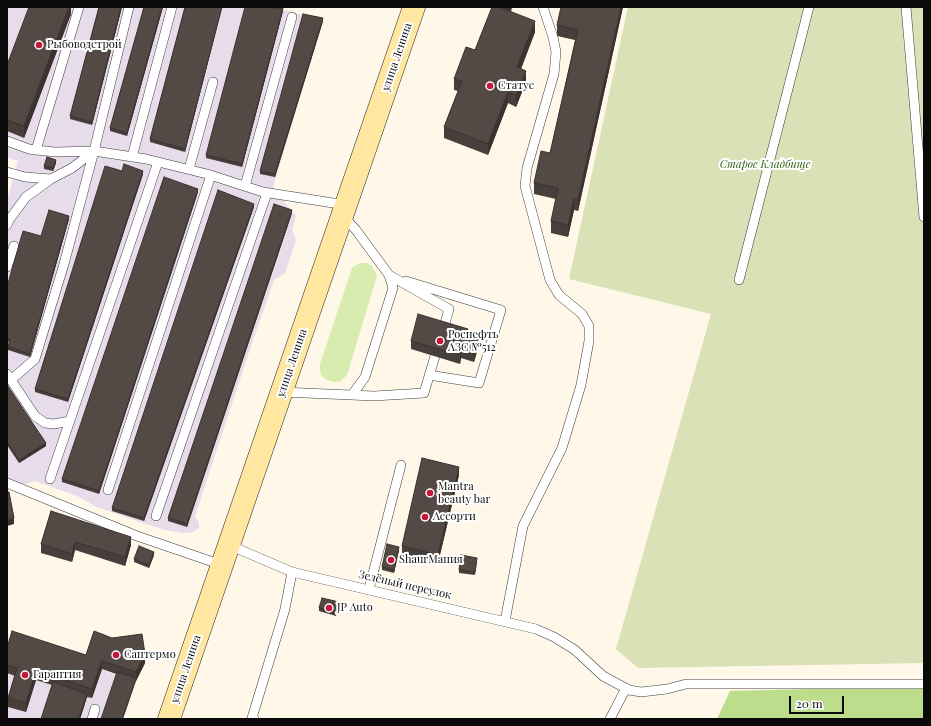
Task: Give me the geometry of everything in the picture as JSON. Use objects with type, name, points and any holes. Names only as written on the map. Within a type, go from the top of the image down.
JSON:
[{"type":"main road","name":"улица Ленина","points":[[169,719],[414,7]]},
{"type":"lane","points":[[36,150],[79,7]]},
{"type":"lane","points":[[70,421],[54,424],[45,422],[35,416],[9,377],[35,359],[64,264],[94,151],[129,7]]},
{"type":"lane","points":[[132,157],[172,7]]},
{"type":"lane","points":[[505,621],[523,526],[562,448],[581,385],[589,341],[589,326],[582,314],[559,295],[550,280],[525,186],[527,168],[554,74],[556,52],[553,37],[543,7]]},
{"type":"lane","points":[[739,280],[809,7]]},
{"type":"lane","points":[[906,7],[924,217]]},
{"type":"lane","points":[[245,186],[292,17]]},
{"type":"lane","points":[[189,169],[213,82]]},
{"type":"lane","points":[[7,141],[36,150],[55,152],[94,151],[158,162],[211,175],[267,193],[345,210],[356,230],[389,276],[393,288],[365,376],[352,395]]},
{"type":"lane","points":[[7,225],[26,197],[51,179],[72,168],[94,151]]},
{"type":"lane","points":[[50,479],[158,162]]},
{"type":"lane","points":[[7,172],[25,177],[51,179]]},
{"type":"lane","points":[[108,490],[211,175]]},
{"type":"lane","points":[[156,516],[267,193]]},
{"type":"lane","points":[[7,267],[14,246]]},
{"type":"lane","points":[[282,392],[374,396],[424,393],[449,309],[389,276]]},
{"type":"lane","points":[[389,276],[501,310],[479,383],[429,375]]},
{"type":"lane","points":[[369,589],[401,465]]},
{"type":"lane","points":[[7,483],[137,536],[222,565]]},
{"type":"lane","name":"Зелёный переулок","points":[[229,545],[292,572],[536,629],[554,637],[575,650],[603,676],[626,688],[641,692],[666,689],[686,684],[924,684]]},
{"type":"lane","points":[[254,719],[252,718],[285,609],[292,572]]},
{"type":"lane","points":[[610,719],[626,688]]},
{"type":"lane","points":[[92,719],[95,709]]},
{"type":"shaded area","points":[[7,7],[275,7],[323,21],[273,187],[296,215],[292,230],[296,240],[285,273],[274,280],[195,516],[199,523],[199,528],[193,532],[184,533],[166,530],[146,524],[97,507],[77,496],[35,481],[7,490],[7,200],[18,161],[7,157]]},
{"type":"shaded area","points":[[7,636],[12,640],[117,675],[123,719],[7,719]]},
{"type":"green space","name":"Старое Кладбище","points":[[628,7],[924,7],[924,663],[638,668],[616,649],[711,314],[569,279]]},
{"type":"green space","points":[[361,263],[367,263],[372,266],[377,276],[348,372],[341,381],[330,381],[321,375],[320,364],[352,268]]},
{"type":"green space","points":[[924,686],[924,719],[717,719],[730,691]]},
{"type":"building","name":"Рыбоводстрой","points":[[29,7],[69,7],[24,126],[7,120],[7,65]]},
{"type":"building","points":[[99,7],[121,7],[92,122],[70,116]]},
{"type":"building","points":[[144,7],[162,7],[127,133],[110,128]]},
{"type":"building","points":[[185,7],[222,7],[185,149],[150,139]]},
{"type":"building","points":[[245,7],[283,8],[242,164],[206,155]]},
{"type":"building","name":"Статус","points":[[492,7],[499,7],[535,21],[517,67],[526,71],[516,95],[508,92],[488,144],[444,127],[462,81],[454,79],[466,47],[475,50]]},
{"type":"building","points":[[500,7],[511,7],[511,9]]},
{"type":"building","points":[[561,7],[621,7],[578,200],[574,199],[568,225],[551,221],[558,188],[534,183],[541,151],[550,153],[578,30],[557,25]]},
{"type":"building","points":[[303,14],[323,18],[275,174],[260,171]]},
{"type":"building","points":[[47,157],[56,160],[53,168],[44,166]]},
{"type":"building","points":[[124,164],[143,171],[68,399],[35,389],[105,166],[122,171]]},
{"type":"building","points":[[164,177],[198,189],[99,491],[62,479]]},
{"type":"building","points":[[218,190],[254,204],[144,518],[112,508]]},
{"type":"building","points":[[274,204],[292,210],[187,524],[168,518]]},
{"type":"building","points":[[49,210],[69,216],[30,354],[8,347],[10,339],[7,338],[7,287],[23,231],[41,236]]},
{"type":"building","name":"Роснефть АЗС №512","points":[[418,314],[468,329],[466,335],[478,339],[474,354],[461,350],[460,355],[411,341]]},
{"type":"building","points":[[7,385],[46,443],[19,460],[7,442]]},
{"type":"building","points":[[422,458],[459,467],[438,555],[402,546]]},
{"type":"building","points":[[7,492],[9,492],[14,518],[7,520]]},
{"type":"building","points":[[51,511],[131,537],[125,557],[75,542],[72,554],[41,544]]},
{"type":"building","name":"ShaurМания","points":[[387,544],[399,547],[394,570],[382,567]]},
{"type":"building","points":[[139,546],[154,552],[149,565],[134,559]]},
{"type":"building","points":[[461,555],[477,558],[475,572],[459,570]]},
{"type":"building","name":"JP Auto","points":[[322,598],[339,602],[336,613],[319,608]]},
{"type":"building","points":[[12,631],[86,655],[94,631],[112,638],[142,634],[145,654],[136,672],[102,661],[92,689],[36,671],[26,703],[8,698],[17,668],[7,665],[7,648]]},
{"type":"building","points":[[117,672],[136,678],[122,719],[101,719]]},
{"type":"building","points":[[53,682],[87,694],[79,719],[41,719]]},
{"type":"place","name":"Рыбоводстрой","points":[[39,45]]},
{"type":"place","name":"Статус","points":[[490,86]]},
{"type":"place","name":"Роснефть АЗС №512","points":[[440,341]]},
{"type":"place","name":"Mantra beauty bar","points":[[430,493]]},
{"type":"place","name":"Ассорти","points":[[425,517]]},
{"type":"place","name":"ShaurМания","points":[[391,560]]},
{"type":"place","name":"JP Auto","points":[[329,608]]},
{"type":"place","name":"Сантермо","points":[[116,655]]},
{"type":"place","name":"Гарантия","points":[[25,675]]}]
